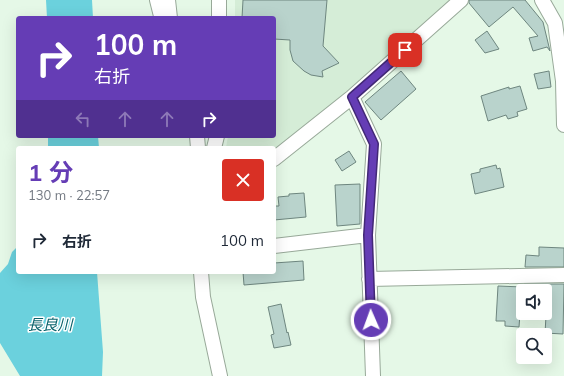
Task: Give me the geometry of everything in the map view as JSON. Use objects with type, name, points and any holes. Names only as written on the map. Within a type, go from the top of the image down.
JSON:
[{"type":"street","points":[[157,0],[161,16]]},
{"type":"street","points":[[168,0],[170,16]]},
{"type":"street","points":[[219,0],[219,16]]},
{"type":"street","points":[[276,157],[352,97],[461,0]]},
{"type":"street","points":[[542,0],[555,23],[564,81],[564,125]]},
{"type":"street","points":[[352,97],[374,144],[368,235],[373,376]]},
{"type":"street","points":[[276,246],[368,235]]},
{"type":"street","points":[[201,274],[203,297],[220,376]]},
{"type":"street","points":[[369,279],[564,275]]},
{"type":"shaded area","points":[[235,0],[452,0],[299,133],[276,149],[276,146],[226,146],[228,138],[276,138],[276,16],[235,16]]},
{"type":"water","points":[[46,0],[92,0],[93,16],[47,16]]},
{"type":"water","points":[[48,138],[98,138],[99,146],[48,146]]},
{"type":"water","name":"長良川","points":[[16,248],[16,274],[97,274],[103,352],[102,376],[20,376],[0,343],[0,273],[8,264],[12,252]]},
{"type":"building","points":[[243,0],[327,0],[323,46],[339,63],[322,71],[323,77],[311,75],[293,61],[290,50],[290,40],[276,39],[276,16],[242,16]]},
{"type":"building","points":[[469,0],[525,0],[543,22],[550,51],[547,47],[533,51],[529,38],[538,36],[513,7],[489,27],[469,3]]},
{"type":"building","points":[[487,31],[499,49],[485,53],[475,40]]},
{"type":"building","points":[[401,71],[416,89],[381,120],[365,102]]},
{"type":"building","points":[[549,71],[551,87],[538,89],[534,74]]},
{"type":"building","points":[[520,86],[527,109],[517,112],[518,116],[508,119],[506,115],[488,121],[481,96],[509,87],[509,89]]},
{"type":"building","points":[[349,151],[356,162],[342,171],[335,160]]},
{"type":"building","points":[[496,165],[497,169],[500,168],[504,187],[475,194],[471,174],[480,172],[480,169]]},
{"type":"building","points":[[360,184],[360,224],[337,226],[335,185]]},
{"type":"building","points":[[304,193],[306,217],[276,220],[276,206],[279,206],[278,197],[289,196],[289,194]]},
{"type":"building","points":[[539,247],[564,248],[564,267],[525,267],[526,255],[539,256]]},
{"type":"building","points":[[303,261],[304,280],[244,285],[243,274],[276,274],[276,263]]},
{"type":"building","points":[[552,284],[564,284],[563,334],[552,333],[552,328],[545,328],[546,320],[552,320]]},
{"type":"building","points":[[498,286],[516,287],[516,320],[520,320],[519,327],[505,326],[505,321],[496,321]]},
{"type":"building","points":[[281,304],[291,345],[274,348],[271,335],[274,334],[268,307]]},
{"type":"route","points":[[371,320],[368,235],[374,144],[352,97],[405,50]]}]
